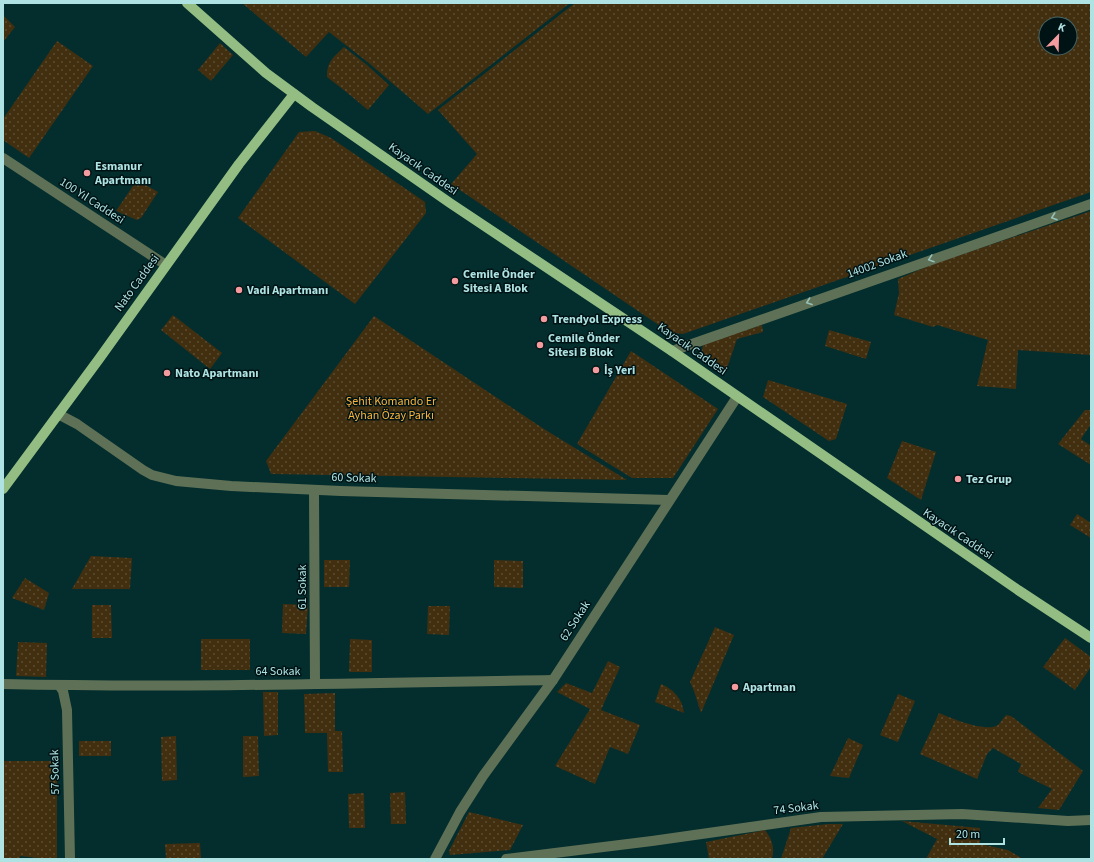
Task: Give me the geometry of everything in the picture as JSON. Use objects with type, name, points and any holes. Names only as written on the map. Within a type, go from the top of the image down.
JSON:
[{"type":"main road","name":"Kayacık Caddesi","points":[[188,3],[266,73],[294,94],[450,203],[672,351],[1018,590],[1091,638]]},
{"type":"main road","name":"Nato Caddesi","points":[[3,488],[239,164],[294,94]]},
{"type":"street","name":"100 Yıl Caddesi","points":[[3,158],[166,265]]},
{"type":"street","name":"14002 Sokak","points":[[672,351],[1091,204]]},
{"type":"street","name":"62 Sokak","points":[[435,859],[460,812],[483,776],[553,680],[737,397]]},
{"type":"street","name":"60 Sokak","points":[[58,414],[77,424],[143,470],[164,479],[176,481],[231,486],[314,490],[669,500]]},
{"type":"street","name":"61 Sokak","points":[[314,490],[315,684]]},
{"type":"street","name":"64 Sokak","points":[[3,684],[315,684],[553,680]]},
{"type":"street","name":"57 Sokak","points":[[59,685],[63,692],[66,710],[70,859]]},
{"type":"street","name":"74 Sokak","points":[[506,859],[652,841],[821,817],[962,814],[1068,821],[1091,820]]},
{"type":"green space","points":[[242,3],[570,3],[428,114],[370,64],[329,32],[306,57]]},
{"type":"green space","points":[[575,3],[1091,3],[1091,192],[683,334],[669,332],[451,184],[477,154],[438,110]]},
{"type":"green space","points":[[3,15],[15,27],[3,42]]},
{"type":"green space","points":[[57,41],[93,66],[29,158],[3,140],[3,119]]},
{"type":"green space","points":[[220,43],[233,55],[211,81],[198,70]]},
{"type":"green space","points":[[344,47],[389,85],[368,110],[327,77],[329,63]]},
{"type":"green space","points":[[315,131],[331,138],[425,202],[426,213],[355,304],[238,218],[299,132]]},
{"type":"green space","points":[[137,180],[158,192],[141,218],[137,220],[116,211]]},
{"type":"green space","points":[[1091,211],[1091,355],[1018,350],[1016,389],[977,386],[988,340],[937,325],[933,327],[894,315],[899,293],[898,279],[933,264]]},
{"type":"green space","points":[[173,315],[222,353],[210,369],[161,330]]},
{"type":"green space","name":"Şehit Komando Er Ayhan Özay Parkı","points":[[374,316],[544,429],[627,480],[271,474],[266,461]]},
{"type":"green space","points":[[762,325],[763,332],[737,339],[725,374],[701,360],[703,344]]},
{"type":"green space","points":[[829,330],[871,342],[866,359],[825,346]]},
{"type":"green space","points":[[631,351],[718,409],[673,478],[632,478],[577,444]]},
{"type":"green space","points":[[768,380],[847,404],[836,439],[829,441],[763,397]]},
{"type":"green space","points":[[1085,410],[1091,410],[1091,424],[1081,439],[1091,446],[1091,465],[1058,444]]},
{"type":"green space","points":[[902,441],[936,452],[921,500],[887,478]]},
{"type":"green space","points":[[1077,514],[1091,523],[1091,538],[1070,525]]},
{"type":"green space","points":[[91,556],[132,558],[130,589],[72,589]]},
{"type":"green space","points":[[324,560],[350,560],[349,587],[324,587]]},
{"type":"green space","points":[[494,560],[523,561],[523,588],[494,587]]},
{"type":"green space","points":[[25,578],[49,593],[44,610],[12,598]]},
{"type":"green space","points":[[283,604],[308,605],[306,634],[282,633]]},
{"type":"green space","points":[[92,605],[111,605],[112,638],[92,638]]},
{"type":"green space","points":[[428,606],[450,606],[449,635],[427,634]]},
{"type":"green space","points":[[715,627],[734,635],[701,713],[690,682]]},
{"type":"green space","points":[[1065,638],[1091,657],[1091,667],[1075,690],[1043,667]]},
{"type":"green space","points":[[201,639],[250,639],[250,670],[201,670]]},
{"type":"green space","points":[[350,639],[372,640],[372,672],[349,672]]},
{"type":"green space","points":[[18,642],[47,643],[46,677],[16,676]]},
{"type":"green space","points":[[608,661],[620,667],[601,710],[640,725],[628,754],[610,747],[595,784],[555,766],[590,709],[557,692],[566,683],[592,693]]},
{"type":"green space","points":[[661,684],[677,695],[684,713],[655,702]]},
{"type":"green space","points":[[263,692],[278,692],[278,735],[264,736]]},
{"type":"green space","points":[[335,693],[335,731],[342,731],[343,772],[328,772],[327,733],[305,733],[304,694]]},
{"type":"green space","points":[[898,694],[915,701],[898,742],[880,735]]},
{"type":"green space","points":[[939,713],[968,724],[985,727],[993,727],[998,725],[1006,715],[1011,716],[1083,771],[1059,810],[1038,808],[1052,789],[1018,772],[1021,764],[993,748],[987,754],[977,779],[920,754]]},
{"type":"green space","points":[[176,736],[177,780],[162,781],[161,737]]},
{"type":"green space","points":[[243,736],[258,736],[259,776],[243,777]]},
{"type":"green space","points":[[848,738],[863,745],[849,778],[830,776]]},
{"type":"green space","points":[[79,741],[111,741],[111,756],[79,756]]},
{"type":"green space","points":[[3,761],[57,761],[57,859],[39,859],[20,856],[20,859],[3,859]]},
{"type":"green space","points":[[405,792],[406,824],[391,824],[390,793]]},
{"type":"green space","points":[[364,793],[365,828],[349,828],[348,794]]},
{"type":"green space","points":[[469,812],[523,825],[510,850],[450,855],[449,851]]},
{"type":"green space","points":[[902,821],[980,828],[980,844],[1008,850],[1023,859],[926,859],[937,839]]},
{"type":"green space","points":[[843,824],[822,859],[781,859],[791,828]]},
{"type":"green space","points":[[765,830],[772,844],[772,859],[709,859],[706,842]]},
{"type":"green space","points":[[200,843],[201,859],[166,859],[165,844]]},
{"type":"place","name":"Esmanur Apartmanı","points":[[87,173]]},
{"type":"place","name":"Cemile Önder Sitesi A Blok","points":[[455,281]]},
{"type":"place","name":"Vadi Apartmanı","points":[[239,290]]},
{"type":"place","name":"Trendyol Express","points":[[544,319]]},
{"type":"place","name":"Cemile Önder Sitesi B Blok","points":[[540,345]]},
{"type":"place","name":"İş Yeri","points":[[596,370]]},
{"type":"place","name":"Nato Apartmanı","points":[[167,373]]},
{"type":"place","name":"Tez Grup","points":[[958,479]]},
{"type":"place","name":"Apartman","points":[[735,687]]}]
